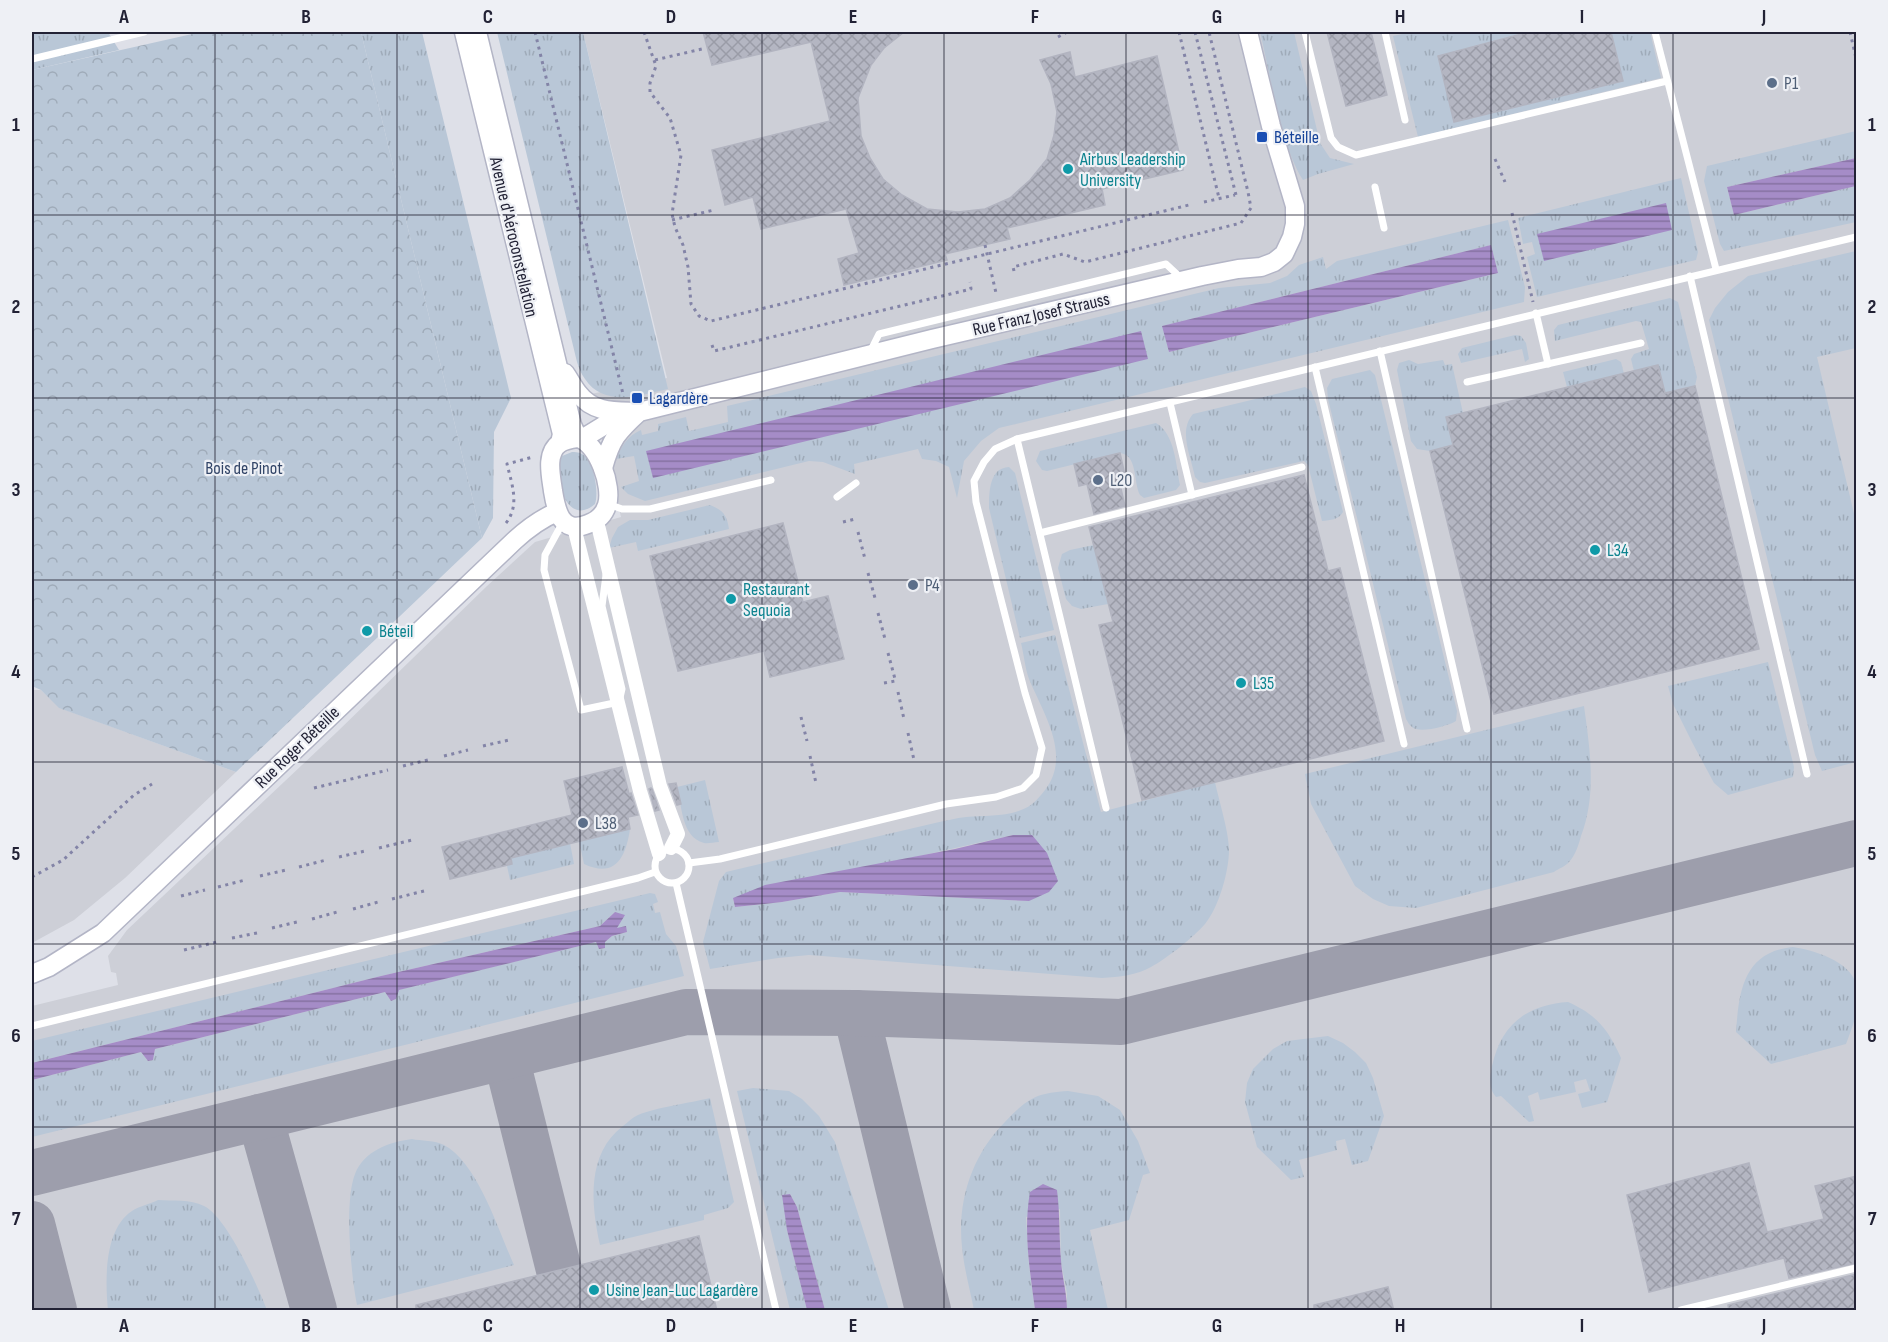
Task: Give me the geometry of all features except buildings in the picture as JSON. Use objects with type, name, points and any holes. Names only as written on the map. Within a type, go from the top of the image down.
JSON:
[{"type":"street","name":"Avenue d'Aéroconstellation","points":[[464,32],[562,434],[560,443]]},
{"type":"street","name":"Avenue d'Aéroconstellation","points":[[477,32],[572,425],[580,439]]},
{"type":"street","name":"Rue Franz Josef Strauss","points":[[630,408],[868,355],[1184,280],[1238,269],[1261,267],[1274,262],[1284,254],[1292,237],[1295,206],[1271,126],[1248,32]]},
{"type":"street","points":[[558,365],[589,404],[602,410],[616,412],[630,408]]},
{"type":"street","points":[[597,521],[660,786],[678,834],[665,851],[640,791],[619,702],[549,467],[553,451],[560,443],[580,439],[630,408]]},
{"type":"street","points":[[603,468],[609,449],[630,408]]},
{"type":"street","points":[[565,520],[585,526],[597,521],[608,504],[603,468],[590,446],[580,439]]},
{"type":"street","name":"Rue Roger Béteille","points":[[32,974],[49,967],[103,933],[531,526],[545,517],[565,520]]},
{"type":"lane","points":[[32,59],[144,32]]},
{"type":"lane","points":[[1305,32],[1331,138],[1338,147],[1356,155],[1667,81]]},
{"type":"lane","points":[[1385,32],[1405,120]]},
{"type":"lane","points":[[1655,32],[1716,270]]},
{"type":"lane","points":[[1375,188],[1384,228]]},
{"type":"lane","points":[[689,863],[720,859],[946,804],[996,798],[1023,788],[1036,775],[1042,748],[1025,693],[976,502],[974,481],[984,462],[995,449],[1017,439],[1857,237]]},
{"type":"lane","points":[[868,355],[879,334],[1166,264],[1184,280]]},
{"type":"lane","points":[[1690,276],[1807,774]]},
{"type":"lane","points":[[1536,313],[1548,364]]},
{"type":"lane","points":[[1467,382],[1641,343]]},
{"type":"lane","points":[[1380,351],[1467,729]]},
{"type":"lane","points":[[1315,368],[1404,744]]},
{"type":"lane","points":[[1170,403],[1192,495]]},
{"type":"lane","points":[[1017,439],[1106,808]]},
{"type":"lane","points":[[1040,533],[1302,467]]},
{"type":"lane","points":[[608,504],[622,509],[650,509],[771,480]]},
{"type":"lane","points":[[837,497],[856,483]]},
{"type":"lane","points":[[565,520],[545,555],[544,570],[581,710],[619,702],[622,689],[602,606],[607,564]]},
{"type":"lane","points":[[678,850],[684,854],[689,863],[687,874],[676,882],[665,882],[655,872],[655,860],[665,851],[678,850]]},
{"type":"lane","points":[[32,1026],[655,872]]},
{"type":"lane","points":[[676,882],[776,1311]]},
{"type":"lane","points":[[1681,1311],[1857,1268]]},
{"type":"path","points":[[535,32],[630,408]]},
{"type":"path","points":[[644,32],[655,60],[655,75],[650,82],[650,92],[670,118],[681,154],[672,220],[683,245],[691,289],[691,304],[699,316],[711,321],[1189,205]]},
{"type":"path","points":[[1058,37],[1067,32]]},
{"type":"path","points":[[1179,32],[1219,198]]},
{"type":"path","points":[[1195,32],[1235,195],[1204,202]]},
{"type":"path","points":[[1014,271],[1013,267],[1064,254],[1085,262],[1241,223],[1251,208],[1209,32]]},
{"type":"path","points":[[1850,32],[1857,58]]},
{"type":"path","points":[[655,60],[706,48]]},
{"type":"path","points":[[1495,159],[1504,182]]},
{"type":"path","points":[[672,220],[714,210]]},
{"type":"path","points":[[1512,213],[1536,313]]},
{"type":"path","points":[[985,245],[999,305]]},
{"type":"path","points":[[712,345],[714,351],[971,289],[970,282]]},
{"type":"path","points":[[504,525],[513,510],[514,498],[507,464],[535,457]]},
{"type":"path","points":[[843,522],[855,519]]},
{"type":"path","points":[[858,532],[865,559]]},
{"type":"path","points":[[868,573],[875,598]]},
{"type":"path","points":[[878,613],[885,639]]},
{"type":"path","points":[[884,683],[895,680],[888,653]]},
{"type":"path","points":[[898,692],[904,719]]},
{"type":"path","points":[[801,717],[807,741]]},
{"type":"path","points":[[908,733],[914,760]]},
{"type":"path","points":[[483,746],[508,740]]},
{"type":"path","points":[[444,756],[468,750]]},
{"type":"path","points":[[810,756],[816,783]]},
{"type":"path","points":[[403,766],[428,760]]},
{"type":"path","points":[[314,788],[388,770]]},
{"type":"path","points":[[32,877],[63,860],[134,795],[152,784]]},
{"type":"path","points":[[379,848],[412,840]]},
{"type":"path","points":[[339,857],[365,851]]},
{"type":"path","points":[[299,867],[326,861]]},
{"type":"path","points":[[260,876],[286,870]]},
{"type":"path","points":[[218,887],[245,880]]},
{"type":"path","points":[[181,896],[205,890]]},
{"type":"path","points":[[392,899],[424,891]]},
{"type":"path","points":[[353,909],[378,902]]},
{"type":"path","points":[[312,919],[337,912]]},
{"type":"path","points":[[272,928],[297,922]]},
{"type":"path","points":[[232,938],[257,933]]},
{"type":"path","points":[[184,950],[217,942]]},
{"type":"shaded area","points":[[583,32],[1856,32],[1856,1310],[32,1310],[32,1006],[118,985],[116,973],[111,972],[108,956],[127,930],[337,732],[487,586],[535,542],[621,517],[591,394],[667,378]]},
{"type":"shaded area","points":[[1856,158],[1856,186],[1734,215],[1727,187]]},
{"type":"shaded area","points":[[1666,203],[1672,230],[1544,261],[1537,234]]},
{"type":"shaded area","points":[[1491,245],[1498,273],[1169,352],[1162,326]]},
{"type":"shaded area","points":[[1141,331],[1148,359],[653,478],[646,451]]},
{"type":"shaded area","points":[[32,690],[41,690],[60,708],[236,772],[125,878],[74,920],[32,943]]},
{"type":"shaded area","points":[[1013,835],[1032,835],[1047,853],[1058,881],[1049,892],[1029,901],[840,892],[735,907],[733,898],[765,885],[955,849]]},
{"type":"shaded area","points":[[615,912],[625,915],[617,928],[626,926],[627,932],[612,936],[605,942],[605,948],[599,949],[596,942],[399,990],[396,999],[391,1001],[385,992],[155,1049],[153,1060],[148,1061],[141,1052],[32,1080],[32,1063],[381,976],[600,926]]},
{"type":"shaded area","points":[[1043,1184],[1057,1190],[1061,1260],[1067,1310],[1035,1310],[1027,1222],[1030,1192]]},
{"type":"shaded area","points":[[790,1194],[797,1207],[825,1310],[807,1310],[787,1230],[782,1195]]},
{"type":"green space","points":[[32,32],[108,32],[119,50],[32,70]]},
{"type":"green space","name":"Bois de Pinot","points":[[201,32],[361,32],[482,538],[236,772],[59,708],[41,690],[32,686],[32,70]]},
{"type":"green space","points":[[361,32],[422,32],[511,398],[494,432],[493,518],[482,538]]},
{"type":"green space","points":[[497,32],[583,32],[668,389],[635,396],[612,396],[602,394],[593,388],[581,373]]},
{"type":"green space","points":[[1260,32],[1294,32],[1320,143],[1330,158],[1354,164],[1303,180],[1295,166],[1282,129]]},
{"type":"green space","points":[[1411,32],[1518,32],[1519,34],[1438,56],[1455,122],[1623,81],[1611,32],[1650,32],[1661,78],[1418,137],[1393,36]]},
{"type":"green space","points":[[1856,131],[1856,158],[1727,187],[1734,215],[1856,186],[1856,222],[1724,251],[1720,244],[1704,181],[1707,166]]},
{"type":"green space","points":[[1681,178],[1698,252],[1696,260],[1537,297],[1527,257],[1535,254],[1532,242],[1523,244],[1518,218]]},
{"type":"green space","points":[[1508,220],[1525,287],[1524,302],[999,428],[981,441],[964,461],[957,498],[949,467],[936,461],[922,459],[918,449],[854,464],[855,474],[823,462],[809,461],[645,501],[628,494],[621,487],[639,481],[634,456],[616,459],[623,446],[632,435],[641,430],[642,435],[658,431],[658,424],[686,417],[689,431],[728,422],[727,406],[1219,288],[1270,283],[1287,276],[1299,265],[1323,257],[1326,269],[1337,261]],"holes":[[[1491,245],[1498,273],[1169,352],[1163,326]]]},
{"type":"green space","points":[[1856,251],[1856,348],[1817,357],[1856,522],[1856,762],[1822,771],[1815,755],[1709,320],[1728,292],[1748,276]]},
{"type":"green space","points":[[1670,298],[1678,302],[1697,377],[1695,386],[1665,393],[1658,365],[1634,371],[1631,359],[1634,354],[1649,349],[1641,322],[1636,321],[1555,341],[1554,330],[1558,325]]},
{"type":"green space","points":[[1515,335],[1521,336],[1526,343],[1529,359],[1525,362],[1522,349],[1461,363],[1458,354],[1462,348]]},
{"type":"green space","points":[[1616,359],[1621,362],[1624,374],[1567,387],[1563,372]]},
{"type":"green space","points":[[1409,360],[1418,364],[1443,360],[1445,365],[1452,364],[1463,413],[1453,445],[1430,451],[1417,449],[1411,441],[1397,370],[1399,363]]},
{"type":"green space","points":[[1370,370],[1375,375],[1457,711],[1456,721],[1434,728],[1416,729],[1406,719],[1328,399],[1327,388],[1332,379]]},
{"type":"green space","points":[[1305,387],[1311,391],[1316,404],[1343,512],[1339,517],[1322,521],[1308,465],[1304,461],[1205,483],[1195,477],[1186,436],[1186,428],[1193,414]]},
{"type":"green space","points":[[1156,423],[1167,435],[1174,451],[1180,485],[1176,490],[1144,498],[1138,490],[1130,459],[1120,453],[1047,471],[1042,470],[1036,461],[1040,451]]},
{"type":"green space","points":[[572,452],[586,457],[595,479],[595,504],[585,510],[576,510],[569,505],[560,486],[559,464],[562,456]]},
{"type":"green space","points":[[1009,467],[1015,473],[1054,630],[1020,638],[989,508],[990,488],[994,476],[1002,468]]},
{"type":"green space","points":[[710,505],[724,514],[729,529],[638,551],[636,542],[609,548],[618,527],[630,520],[648,520]]},
{"type":"green space","points":[[1094,545],[1108,604],[1081,609],[1072,606],[1066,599],[1058,568],[1062,554]]},
{"type":"green space","points":[[1055,635],[1101,812],[1215,782],[1227,834],[1229,859],[1219,899],[1205,924],[1180,947],[1146,970],[1108,978],[809,955],[710,969],[703,942],[719,881],[726,872],[951,820],[1014,812],[1028,807],[1037,799],[1053,777],[1056,763],[1055,748],[1047,720],[1026,670],[1021,643]],"holes":[[[1013,835],[1029,901],[840,892],[735,907],[733,898]]]},
{"type":"green space","points":[[1768,662],[1794,767],[1793,777],[1728,795],[1714,783],[1673,704],[1668,686]]},
{"type":"green space","points":[[1584,706],[1591,788],[1586,820],[1578,846],[1566,865],[1554,872],[1416,908],[1389,906],[1373,899],[1355,886],[1311,804],[1305,774]]},
{"type":"green space","points":[[705,780],[719,842],[706,843],[696,840],[684,820],[677,787]]},
{"type":"green space","points":[[630,829],[626,848],[618,862],[612,867],[604,869],[584,864],[579,841]]},
{"type":"green space","points":[[570,843],[574,864],[510,880],[507,866],[512,864],[511,858]]},
{"type":"green space","points":[[650,893],[655,894],[658,902],[653,904],[655,913],[660,912],[666,934],[676,946],[684,976],[32,1137],[32,1080],[141,1052],[148,1061],[153,1060],[155,1049],[385,992],[391,1001],[396,999],[398,990],[596,942],[599,949],[605,948],[605,942],[612,936],[627,932],[616,929],[615,912],[600,926],[381,976],[32,1063],[32,1041]]},
{"type":"green space","points":[[1793,947],[1830,958],[1846,969],[1856,984],[1857,1007],[1846,1044],[1771,1064],[1736,1032],[1739,1002],[1742,988],[1754,965],[1764,956],[1777,950]]},
{"type":"green space","points":[[1568,1002],[1587,1012],[1600,1024],[1621,1058],[1607,1102],[1582,1108],[1578,1094],[1590,1091],[1586,1079],[1574,1082],[1576,1092],[1540,1100],[1538,1092],[1528,1096],[1534,1121],[1529,1122],[1501,1096],[1496,1097],[1492,1090],[1490,1082],[1496,1052],[1509,1029],[1528,1013],[1553,1004]]},
{"type":"green space","points":[[1328,1036],[1343,1043],[1366,1063],[1373,1078],[1384,1116],[1368,1161],[1352,1165],[1345,1139],[1336,1141],[1337,1150],[1299,1160],[1304,1177],[1291,1180],[1257,1147],[1245,1102],[1247,1083],[1253,1069],[1273,1049],[1287,1041]]},
{"type":"green space","points":[[753,1088],[789,1091],[802,1099],[819,1116],[835,1142],[889,1310],[825,1310],[797,1207],[790,1194],[787,1230],[807,1310],[790,1310],[737,1091]]},
{"type":"green space","points":[[1068,1091],[1098,1096],[1120,1110],[1138,1141],[1150,1173],[1143,1175],[1129,1220],[1090,1230],[1108,1310],[1067,1310],[1067,1293],[1061,1262],[1060,1209],[1026,1217],[1035,1310],[974,1310],[964,1263],[961,1230],[969,1180],[993,1135],[1020,1107],[1040,1095]]},
{"type":"green space","points":[[710,1098],[734,1202],[728,1208],[704,1215],[704,1220],[600,1245],[595,1213],[594,1181],[597,1165],[611,1137],[638,1115],[664,1107]]},
{"type":"green space","points":[[412,1139],[440,1143],[456,1154],[467,1166],[486,1199],[514,1265],[357,1305],[349,1220],[355,1174],[364,1159],[378,1149],[395,1142]]},
{"type":"green space","points":[[158,1200],[193,1202],[213,1213],[241,1254],[267,1310],[108,1310],[108,1256],[116,1230],[132,1211]]},
{"type":"taxiway","points":[[32,1173],[686,1012],[856,1013],[1121,1022],[1856,843]]},
{"type":"taxiway","points":[[856,1013],[928,1310]]},
{"type":"taxiway","points":[[506,1057],[559,1270]]},
{"type":"taxiway","points":[[260,1117],[314,1310]]},
{"type":"taxiway","points":[[32,1224],[54,1310]]},
{"type":"place","name":"P1","points":[[1772,83]]},
{"type":"place","name":"Béteille","points":[[1262,137]]},
{"type":"place","name":"Airbus Leadership University","points":[[1068,169]]},
{"type":"place","name":"Lagardère","points":[[637,398]]},
{"type":"place","name":"L20","points":[[1098,480]]},
{"type":"place","name":"L34","points":[[1595,550]]},
{"type":"place","name":"P4","points":[[913,585]]},
{"type":"place","name":"Restaurant Sequoia","points":[[731,599]]},
{"type":"place","name":"Béteil","points":[[367,631]]},
{"type":"place","name":"L35","points":[[1241,683]]},
{"type":"place","name":"L38","points":[[583,823]]},
{"type":"place","name":"Usine Jean-Luc Lagardère","points":[[594,1290]]}]
